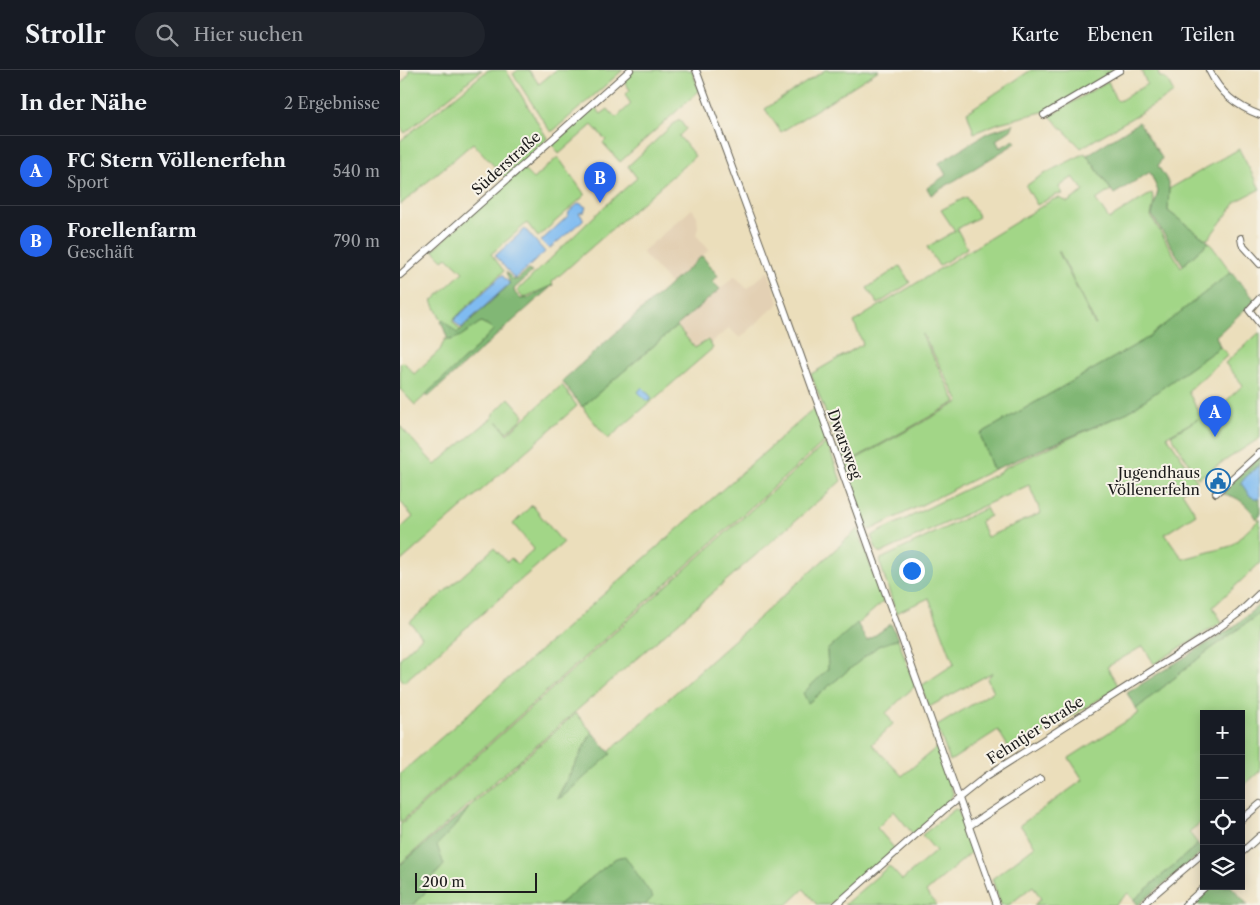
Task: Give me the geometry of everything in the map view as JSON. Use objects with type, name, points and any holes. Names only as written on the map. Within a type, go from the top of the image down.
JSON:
[{"type":"street","name":"Süderstraße","points":[[400,275],[630,70]]},
{"type":"street","name":"Dwarsweg","points":[[696,70],[783,306],[997,905]]},
{"type":"street","points":[[1044,115],[1120,70]]},
{"type":"street","points":[[1209,70],[1230,100],[1260,115]]},
{"type":"street","points":[[1241,238],[1242,244],[1260,264]]},
{"type":"street","points":[[1259,328],[1249,310],[1260,298]]},
{"type":"street","points":[[1216,493],[1260,453]]},
{"type":"street","name":"Fehntjer Straße","points":[[836,905],[958,798],[1007,763],[1213,632],[1233,618],[1260,593]]},
{"type":"street","points":[[969,826],[1040,779]]},
{"type":"street","points":[[1245,817],[1260,804]]},
{"type":"street","points":[[1245,848],[1260,836]]},
{"type":"street","points":[[1142,905],[1200,855]]},
{"type":"street","points":[[1185,905],[1202,890]]},
{"type":"shaded area","points":[[692,209],[697,216],[698,227],[696,235],[709,250],[671,284],[642,252]]},
{"type":"shaded area","points":[[768,271],[779,303],[740,338],[729,328],[711,343],[706,339],[696,348],[677,326],[735,276],[747,289]]},
{"type":"green space","points":[[408,70],[482,70],[405,133],[400,127],[400,85],[410,73]]},
{"type":"green space","points":[[488,70],[506,70],[547,138],[546,140],[505,178],[473,143],[400,205],[400,141]]},
{"type":"green space","points":[[518,70],[529,70],[539,84],[556,70],[623,70],[553,131],[550,131],[513,74]]},
{"type":"green space","points":[[634,70],[692,70],[699,91],[620,162],[603,143],[606,140],[592,125],[559,154],[552,143],[594,106],[601,114],[608,109],[616,118],[631,104],[625,95],[630,90],[623,80]]},
{"type":"green space","points":[[825,70],[879,70],[781,132],[765,109]]},
{"type":"green space","points":[[1031,70],[1117,70],[1046,111],[999,123],[974,133],[967,112]]},
{"type":"green space","points":[[1141,70],[1158,70],[1159,76],[1167,80],[1174,93],[1081,148],[1050,116],[1108,81],[1115,98],[1118,101],[1121,100],[1147,84]]},
{"type":"green space","points":[[679,119],[686,129],[679,136],[695,156],[552,282],[553,285],[523,298],[517,291],[606,205],[637,178],[628,166]]},
{"type":"green space","points":[[1139,122],[1162,158],[1158,166],[1169,183],[1168,211],[1209,242],[1183,265],[1152,215],[1158,191],[1150,172],[1114,194],[1087,155]]},
{"type":"green space","points":[[1014,124],[1011,130],[996,140],[1000,148],[1014,140],[1016,143],[931,195],[927,188],[946,175],[939,163],[987,133]]},
{"type":"green space","points":[[1239,149],[1260,189],[1237,201],[1208,239],[1204,238],[1168,211],[1169,189]]},
{"type":"green space","points":[[1085,153],[1111,190],[1096,200],[1109,219],[1152,193],[1154,202],[1151,216],[1181,267],[1209,242],[1231,272],[1146,339],[980,434],[993,470],[870,530],[867,528],[845,465],[959,402],[923,334],[956,402],[845,464],[811,374],[863,344],[854,322],[1052,200],[1059,198],[1068,202],[1084,191],[1073,177],[1059,187],[1063,194],[1056,195],[1037,205],[1026,186],[1047,172]],"holes":[[[1058,251],[1059,251],[1096,325]]]},
{"type":"green space","points":[[558,157],[585,195],[538,237],[527,223],[491,254],[504,271],[453,320],[460,330],[457,334],[440,318],[432,301],[463,272],[447,257],[443,260],[433,250],[522,168],[533,179]]},
{"type":"green space","points":[[966,197],[979,217],[957,229],[967,248],[939,266],[927,247],[955,231],[941,210]]},
{"type":"green space","points":[[702,256],[718,276],[712,281],[720,289],[582,407],[562,381]]},
{"type":"green space","points":[[900,266],[910,283],[878,304],[867,288]]},
{"type":"green space","points":[[528,270],[532,272],[514,289],[521,299],[528,298],[553,285],[428,397],[426,394],[493,330],[481,322],[461,336],[448,340],[441,321],[443,320],[457,333],[509,285],[506,272],[514,280],[518,279]]},
{"type":"green space","points":[[1231,272],[1255,300],[1216,336],[1220,347],[1128,412],[993,470],[980,434],[1146,339]]},
{"type":"green space","points":[[481,322],[493,330],[415,405],[400,389],[400,364],[403,361],[414,374],[440,350],[445,339],[451,340]]},
{"type":"green space","points":[[677,326],[695,348],[708,340],[713,348],[608,439],[583,406]]},
{"type":"green space","points":[[1260,332],[1260,438],[1198,478],[1171,435],[1198,419],[1167,436],[1197,481],[1182,492],[1196,514],[1165,534],[1183,559],[1231,546],[1260,519],[1260,563],[1213,607],[1222,622],[1154,664],[1143,646],[1107,667],[1119,687],[1012,753],[998,730],[950,761],[937,726],[994,691],[987,679],[993,672],[929,707],[921,686],[954,664],[929,598],[896,613],[880,563],[881,559],[986,508],[990,516],[980,521],[987,537],[1041,513],[1029,485],[881,553],[877,551],[871,536],[1001,472],[1004,468],[1128,412],[1220,347],[1228,355],[1188,391],[1201,417],[1224,403],[1243,385],[1225,363]]},
{"type":"green space","points":[[562,385],[577,406],[400,562],[400,529],[413,517],[400,501],[400,426],[435,465],[493,417],[492,415],[509,398],[524,415],[507,432],[497,421],[507,434]]},
{"type":"green space","points":[[816,407],[827,439],[400,823],[400,774]]},
{"type":"green space","points":[[827,442],[841,481],[400,864],[400,825]]},
{"type":"green space","points":[[1260,456],[1260,464],[1245,478],[1257,499],[1260,498],[1260,516],[1257,519],[1243,502],[1223,494],[1230,484]]},
{"type":"green space","points":[[532,505],[563,543],[404,682],[400,677],[400,658],[422,637],[410,622],[494,548],[507,562],[511,558],[517,564],[534,549],[513,524]]},
{"type":"green space","points":[[858,529],[883,602],[827,650],[828,669],[808,703],[878,646],[898,639],[915,686],[886,713],[893,724],[872,744],[902,776],[937,747],[953,793],[947,803],[913,834],[894,811],[877,828],[895,849],[829,905],[817,905],[804,889],[787,905],[645,905],[653,897],[616,858],[558,905],[412,905],[425,893],[427,883],[444,865],[436,845],[458,823],[470,806],[576,713],[592,732],[557,798],[562,797],[610,754],[609,752]]},
{"type":"green space","points":[[1260,604],[1260,613],[1204,654],[1136,709],[1127,693],[1232,628]]},
{"type":"green space","points":[[1260,613],[1260,771],[1245,784],[1245,710],[1200,710],[1200,823],[1189,832],[1198,844],[1134,900],[1128,893],[1115,905],[1034,905],[1041,899],[1033,886],[1009,905],[1001,905],[992,879],[1035,846],[1020,825],[1083,780],[1069,758],[1139,713],[1136,709],[1204,654]]},
{"type":"green space","points":[[857,623],[867,641],[891,624],[898,639],[878,646],[808,703],[803,693],[828,669],[827,650]]},
{"type":"green space","points":[[592,732],[611,754],[562,797],[557,799]]},
{"type":"green space","points":[[469,807],[458,823],[437,845],[444,865],[427,883],[425,893],[412,905],[400,905],[400,865]]},
{"type":"green space","points":[[955,809],[958,810],[973,851],[926,892],[937,905],[844,905],[889,866],[902,880],[936,851],[922,835]]},
{"type":"green space","points":[[1198,844],[1200,846],[1200,854],[1138,905],[1134,900]]},
{"type":"green space","points":[[625,856],[653,897],[645,905],[558,905],[616,858]]},
{"type":"green space","points":[[1207,890],[1235,890],[1248,905],[1199,905],[1195,900]]},
{"type":"water","points":[[579,203],[586,207],[584,212],[579,213],[583,220],[549,249],[541,241]]},
{"type":"water","points":[[525,229],[545,252],[515,279],[495,256]]},
{"type":"water","points":[[502,275],[509,284],[461,328],[454,321],[455,319]]},
{"type":"water","points":[[642,387],[652,398],[648,402],[638,392]]},
{"type":"water","points":[[1260,464],[1260,498],[1257,499],[1250,496],[1241,483]]},
{"type":"place","name":"Forellenfarm","points":[[600,203]]},
{"type":"place","name":"FC Stern Völlenerfehn","points":[[1215,437]]},
{"type":"place","name":"Jugendhaus Völlenerfehn","points":[[1218,481]]}]
